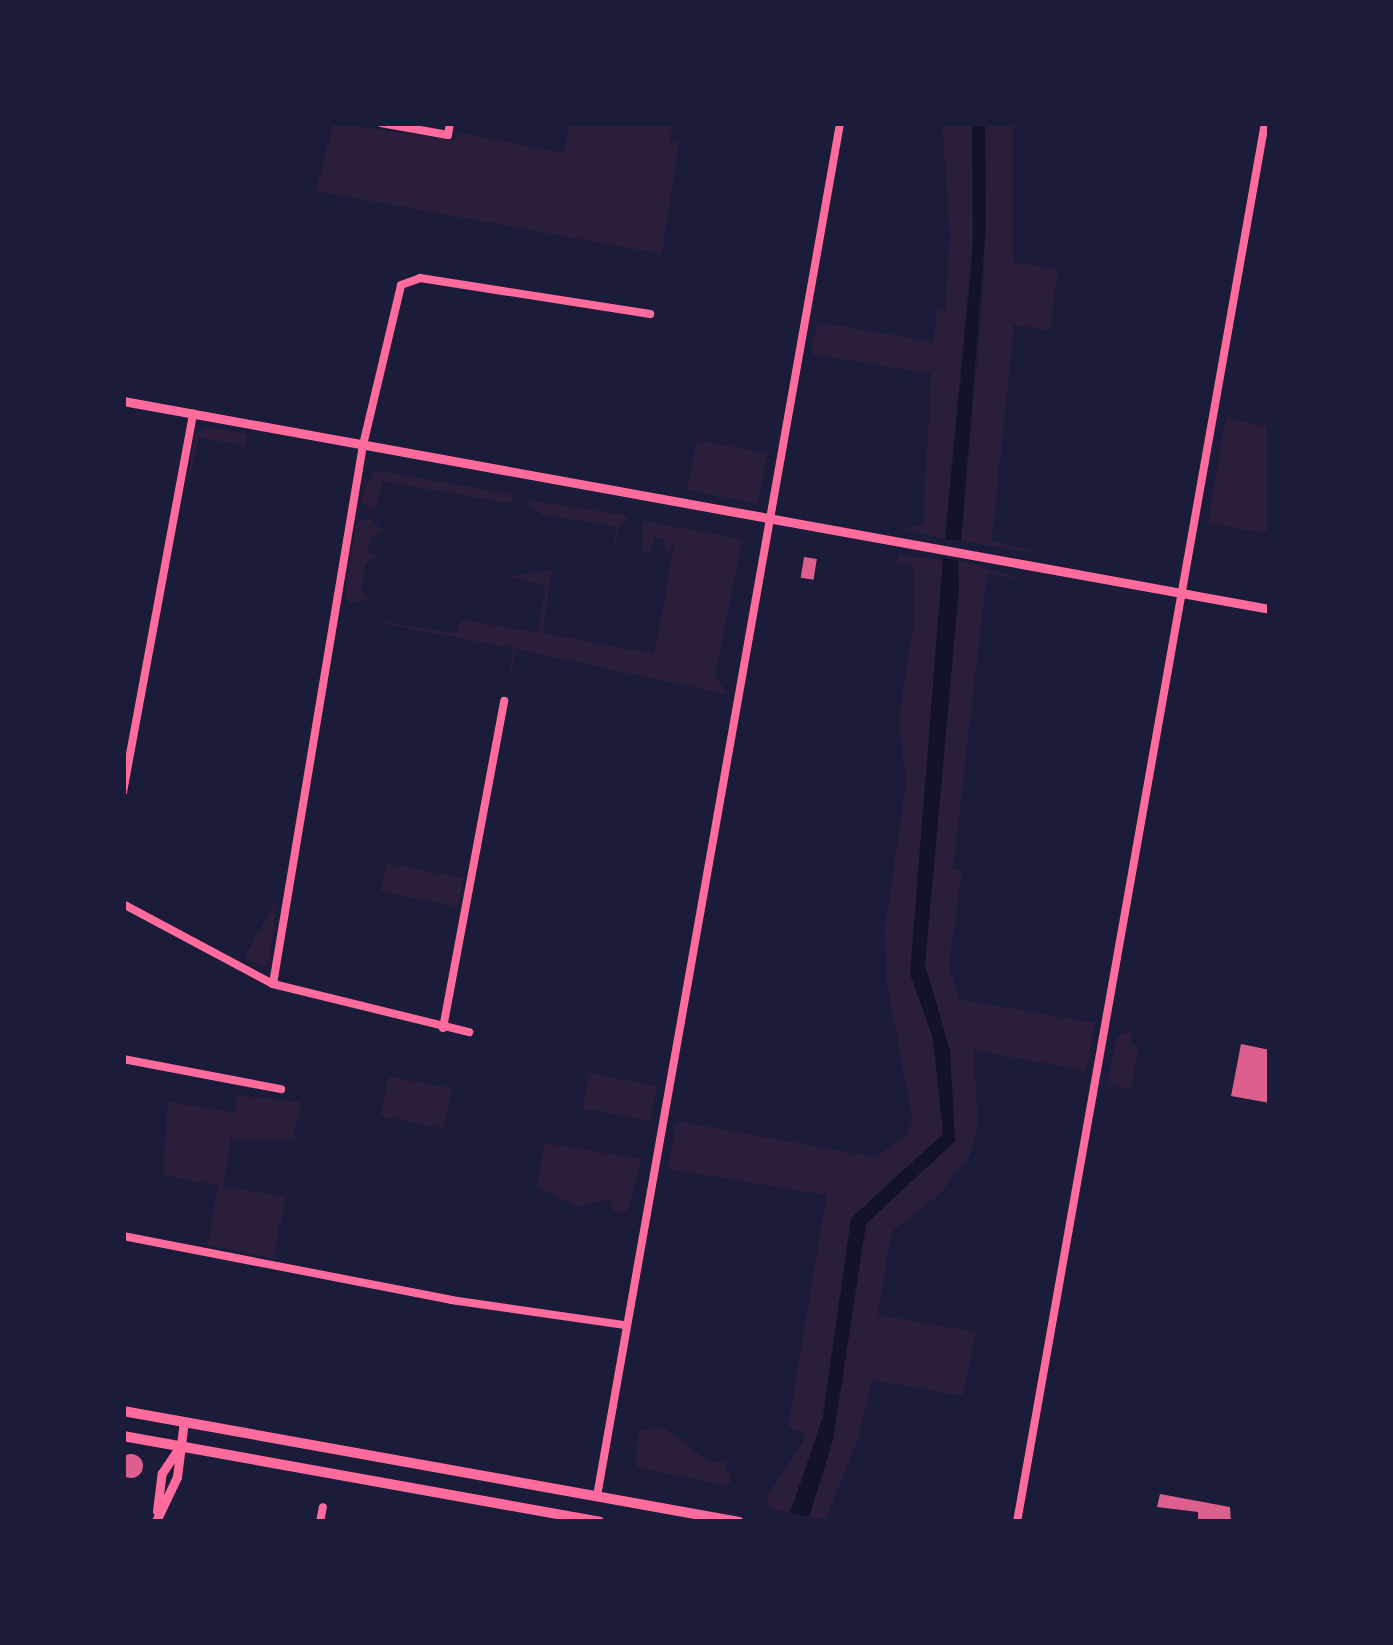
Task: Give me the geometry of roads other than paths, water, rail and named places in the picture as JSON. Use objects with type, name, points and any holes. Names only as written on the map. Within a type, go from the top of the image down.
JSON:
[{"type":"main road","points":[[123,1411],[739,1522]]},
{"type":"main road","points":[[123,1436],[599,1522]]},
{"type":"street","points":[[381,123],[448,135],[450,123]]},
{"type":"street","points":[[596,1496],[840,123]]},
{"type":"street","points":[[1017,1522],[1265,123]]},
{"type":"street","points":[[273,984],[363,445],[401,286],[421,278],[650,314]]},
{"type":"street","points":[[123,401],[1270,609]]},
{"type":"street","points":[[123,792],[193,413]]},
{"type":"street","points":[[443,1028],[504,700]]},
{"type":"street","points":[[123,904],[273,984],[469,1032]]},
{"type":"street","points":[[123,1059],[281,1089]]},
{"type":"street","points":[[123,1235],[451,1300],[626,1325]]},
{"type":"street","points":[[156,1521],[162,1473],[179,1447],[184,1421]]},
{"type":"street","points":[[320,1522],[323,1507]]}]
